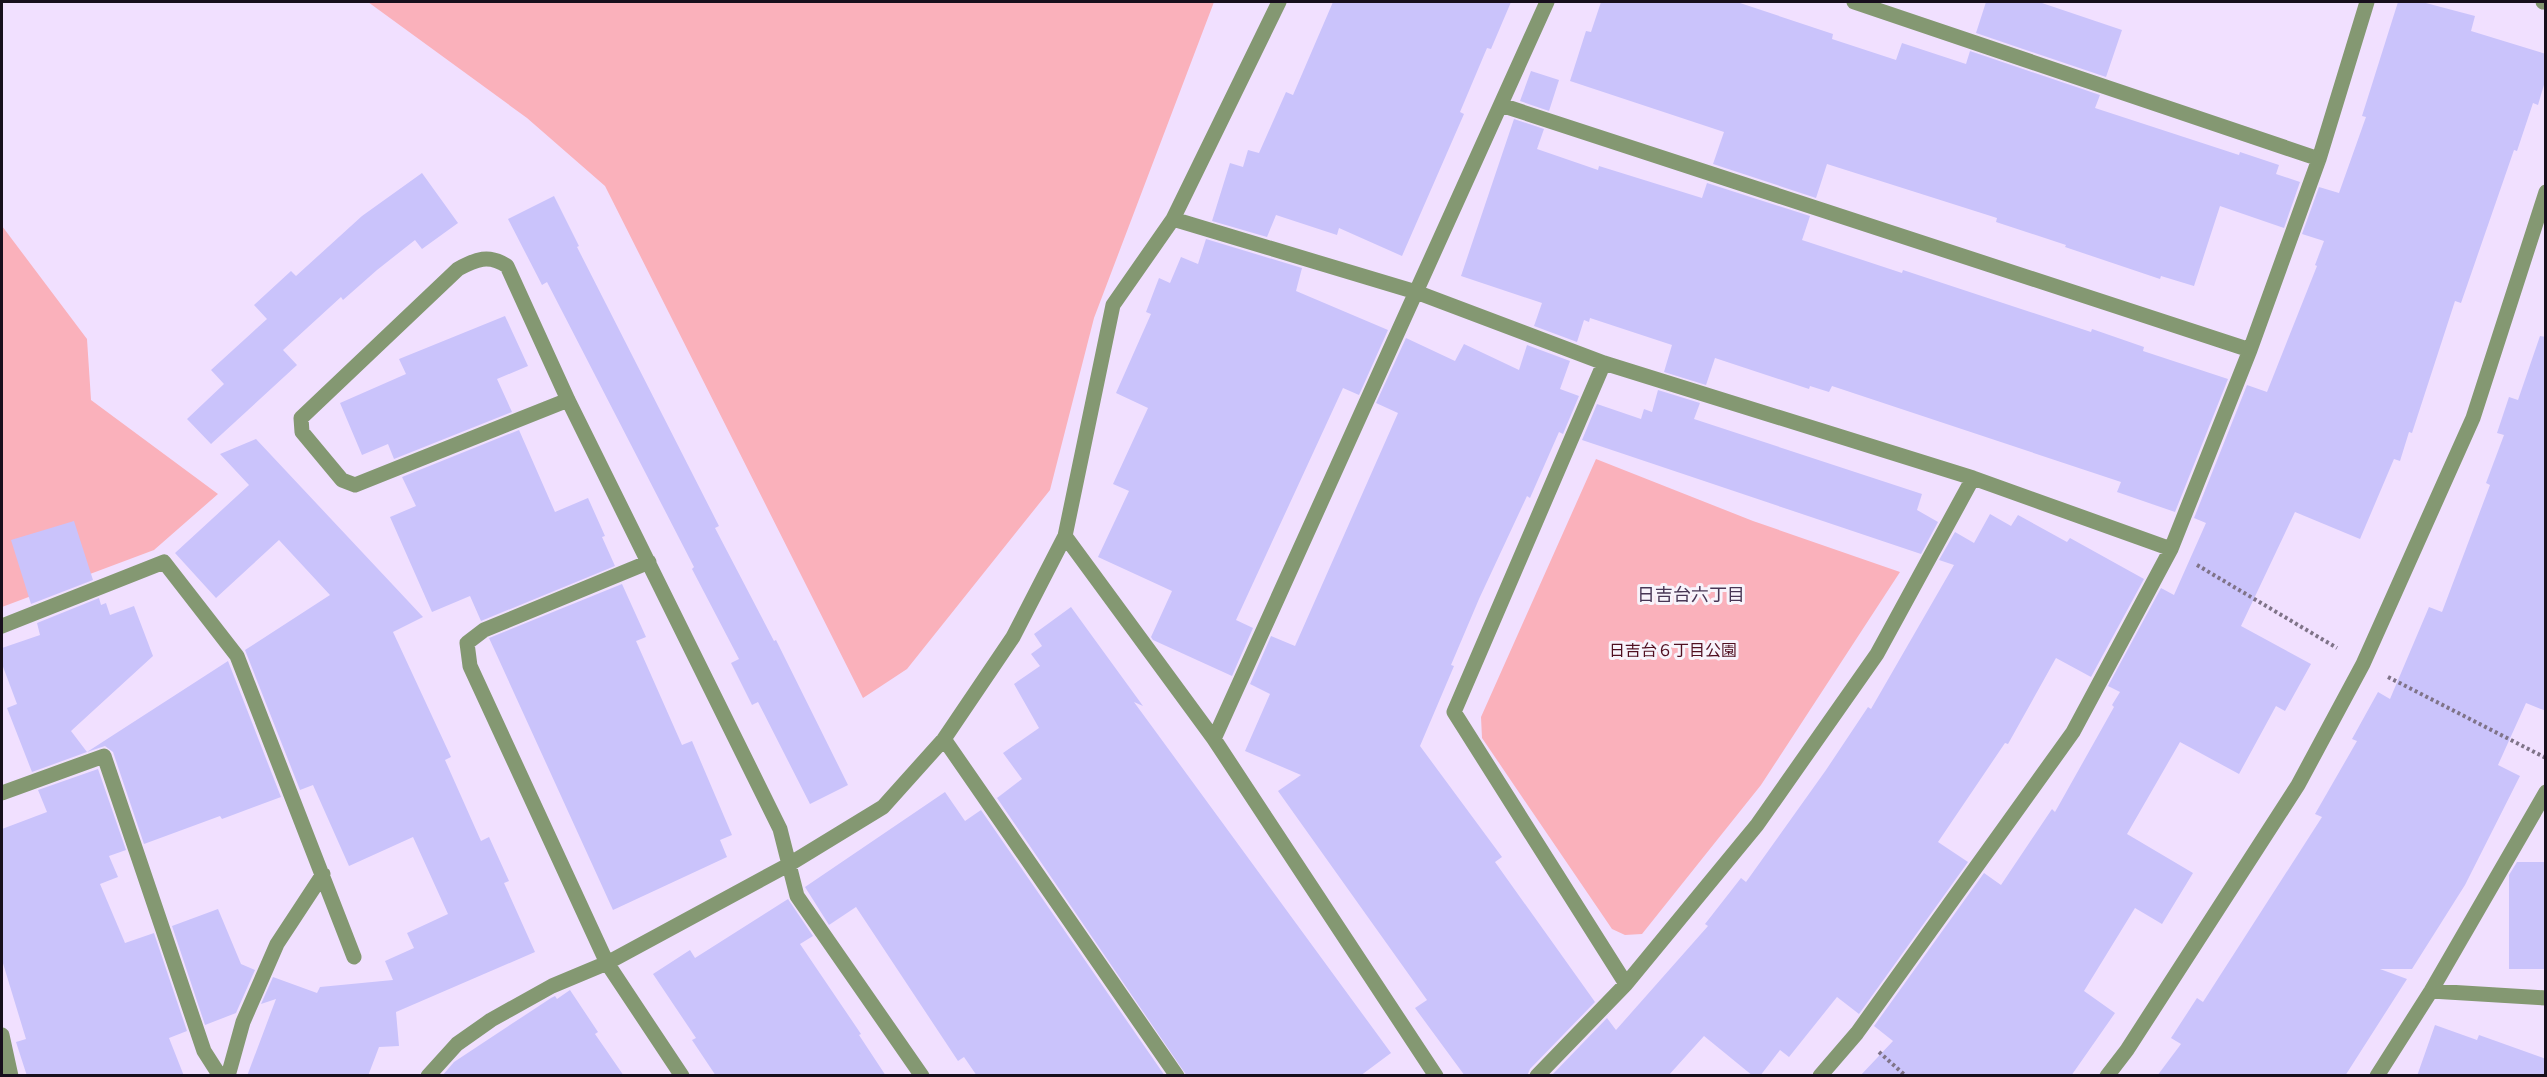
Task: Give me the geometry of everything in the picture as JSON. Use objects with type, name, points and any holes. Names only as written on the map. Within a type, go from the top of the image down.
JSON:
[{"type":"street","points":[[428,1076],[457,1044],[490,1020],[552,986],[607,963],[788,865],[883,807],[944,739],[1013,637],[1065,536],[1113,305],[1173,219],[1279,2]]},
{"type":"street","points":[[1214,739],[1547,2]]},
{"type":"street","points":[[1854,2],[2319,159]]},
{"type":"street","points":[[1820,1076],[1857,1033],[2073,732],[2170,549],[2250,350],[2319,159],[2367,2]]},
{"type":"street","points":[[1500,105],[2250,350]]},
{"type":"street","points":[[2107,1076],[2127,1050],[2298,785],[2363,664],[2473,418],[2546,192]]},
{"type":"street","points":[[1173,219],[1416,292],[1604,363],[1973,478],[2170,549]]},
{"type":"street","points":[[568,400],[355,485],[342,480],[302,432],[301,418],[458,268],[476,259],[496,259],[507,266],[568,400],[780,829],[797,896],[922,1076]]},
{"type":"street","points":[[1604,363],[1454,712],[1626,984]]},
{"type":"street","points":[[1537,1076],[1626,984],[1757,825],[1877,654],[1973,478]]},
{"type":"street","points":[[1065,536],[1214,739],[1436,1076]]},
{"type":"street","points":[[2,626],[164,562],[237,656],[354,957]]},
{"type":"street","points":[[649,562],[484,630],[467,643],[470,666],[607,963],[682,1076]]},
{"type":"street","points":[[944,739],[1177,1076]]},
{"type":"street","points":[[2,793],[104,756],[204,1051],[220,1076]]},
{"type":"street","points":[[2377,1076],[2431,991],[2546,792]]},
{"type":"street","points":[[228,1076],[243,1022],[277,944],[323,874]]},
{"type":"street","points":[[2431,991],[2546,998]]},
{"type":"street","points":[[2,1035],[12,1076]]},
{"type":"green space","points":[[368,2],[1214,2],[1094,318],[1050,490],[907,669],[863,698],[605,186],[527,118]]},
{"type":"green space","points":[[2,226],[87,339],[91,400],[218,494],[154,550],[2,607]]},
{"type":"green space","name":"日吉台６丁目公園","points":[[1596,459],[1753,521],[1900,572],[1761,785],[1642,934],[1625,935],[1612,929],[1482,738],[1481,717]]},
{"type":"building","points":[[1333,2],[1511,2],[1491,49],[1487,48],[1460,112],[1464,114],[1402,256],[1339,228],[1337,235],[1276,215],[1267,237],[1212,221],[1230,163],[1243,167],[1248,150],[1259,153],[1286,92],[1293,95]]},
{"type":"building","points":[[1601,2],[1737,2],[1833,34],[1832,39],[1896,60],[1902,43],[1966,64],[1970,51],[2100,95],[2095,108],[2239,155],[2240,152],[2279,165],[2276,174],[2300,182],[2284,228],[2220,206],[2194,286],[2161,276],[2160,279],[1996,222],[1997,218],[1827,164],[1816,198],[1713,164],[1724,132],[1570,81],[1586,31],[1591,32]]},
{"type":"building","points":[[1986,2],[2039,2],[2122,30],[2106,77],[1976,33]]},
{"type":"building","points":[[2398,2],[2422,2],[2475,16],[2471,31],[2546,54],[2546,78],[2538,105],[2533,103],[2517,151],[2514,150],[2461,303],[2455,301],[2412,433],[2409,432],[2400,461],[2394,459],[2360,539],[2295,512],[2241,626],[2311,664],[2285,711],[2276,706],[2239,774],[2180,742],[2127,834],[2193,873],[2162,924],[2135,908],[2084,991],[2115,1013],[2071,1076],[1860,1076],[1893,1041],[1874,1026],[1984,873],[2001,885],[2052,809],[2055,812],[2114,707],[2112,705],[2120,692],[2108,686],[2161,588],[2174,595],[2206,523],[2194,518],[2247,385],[2267,392],[2317,266],[2315,265],[2324,241],[2302,234],[2319,187],[2339,193],[2366,117],[2362,116]]},
{"type":"building","points":[[1531,71],[1559,80],[1549,111],[1520,101]]},
{"type":"building","points":[[1514,119],[1544,129],[1537,149],[1598,170],[1599,166],[1702,198],[1707,183],[1810,216],[1802,240],[1902,273],[1903,270],[2091,332],[2092,329],[2144,347],[2143,351],[2228,379],[2175,512],[2117,492],[2121,482],[1832,386],[1829,392],[1810,386],[1809,389],[1715,358],[1706,385],[1664,372],[1672,345],[1590,318],[1589,322],[1584,320],[1577,342],[1534,326],[1542,303],[1461,276]]},
{"type":"building","points":[[422,173],[458,223],[422,249],[415,240],[343,300],[341,297],[283,350],[297,365],[211,444],[187,419],[224,384],[211,370],[267,319],[254,305],[291,271],[296,276],[362,216]]},
{"type":"building","points":[[554,196],[579,246],[577,247],[719,526],[715,528],[774,641],[776,640],[848,785],[810,804],[758,702],[752,705],[731,663],[739,659],[692,569],[694,567],[547,282],[542,285],[508,219]]},
{"type":"building","points":[[1206,239],[1302,268],[1296,291],[1388,330],[1359,395],[1343,388],[1236,620],[1253,628],[1232,676],[1153,640],[1151,637],[1172,591],[1098,557],[1129,491],[1113,484],[1148,408],[1116,393],[1151,314],[1146,312],[1159,278],[1170,283],[1181,257],[1198,264]]},
{"type":"building","points":[[505,316],[528,366],[497,379],[512,412],[394,459],[388,444],[362,455],[340,403],[406,374],[399,359]]},
{"type":"building","points":[[2540,336],[2546,337],[2546,711],[2526,703],[2498,765],[2520,776],[2465,885],[2412,969],[2380,969],[2407,979],[2345,1076],[2157,1076],[2181,1044],[2171,1038],[2197,998],[2203,1002],[2322,817],[2315,814],[2357,741],[2352,739],[2378,692],[2390,699],[2429,607],[2442,612],[2490,485],[2486,483],[2504,435],[2497,433],[2509,397],[2518,400]]},
{"type":"building","points":[[1406,338],[1455,361],[1464,344],[1519,370],[1527,345],[1570,361],[1560,389],[1579,396],[1563,434],[1559,432],[1530,498],[1527,496],[1479,599],[1420,746],[1502,857],[1495,862],[1595,1002],[1530,1069],[1527,1076],[1465,1076],[1415,1008],[1427,1000],[1278,791],[1301,775],[1245,751],[1270,694],[1250,684],[1271,636],[1295,646],[1398,413],[1376,403]]},
{"type":"building","points":[[1658,390],[1700,403],[1694,419],[1922,494],[1917,510],[1938,522],[1921,554],[1582,440],[1597,404],[1641,419],[1644,409],[1652,412]]},
{"type":"building","points":[[519,430],[555,512],[588,498],[615,566],[481,621],[470,596],[432,612],[390,517],[416,506],[402,477]]},
{"type":"building","points":[[256,439],[423,617],[393,632],[451,757],[445,760],[481,841],[489,837],[509,881],[504,883],[535,952],[396,1012],[399,1046],[379,1047],[368,1076],[247,1076],[276,999],[261,1004],[273,977],[317,993],[320,987],[393,980],[385,961],[414,948],[407,933],[448,914],[413,837],[349,866],[313,785],[300,790],[245,650],[330,595],[279,540],[216,598],[175,553],[249,485],[220,454]]},
{"type":"building","points":[[1990,514],[2011,526],[2018,515],[2067,542],[2070,538],[2144,579],[2091,677],[2056,658],[2008,744],[2005,743],[1938,842],[1968,862],[1859,1014],[1837,997],[1789,1057],[1780,1050],[1760,1076],[1753,1076],[1704,1036],[1668,1076],[1551,1076],[1607,1018],[1616,1030],[1708,926],[1705,924],[1741,878],[1746,882],[1868,707],[1871,709],[1954,565],[1939,560],[1955,532],[1974,543]]},
{"type":"building","points":[[74,521],[93,580],[31,604],[11,540]]},
{"type":"building","points":[[622,584],[646,637],[636,641],[682,745],[692,741],[732,835],[720,840],[727,857],[613,910],[489,638]]},
{"type":"building","points":[[99,598],[101,605],[106,603],[110,615],[134,606],[153,656],[71,731],[87,752],[32,772],[7,708],[17,704],[2,664],[2,648],[40,635],[37,623]]},
{"type":"building","points":[[1071,607],[1143,706],[1134,702],[1391,1053],[1360,1076],[1187,1076],[997,798],[1022,779],[1003,753],[1039,728],[1014,684],[1040,666],[1031,654],[1042,646],[1034,634]]},
{"type":"building","points":[[228,661],[281,797],[222,819],[220,816],[144,844],[113,752],[105,746],[87,752]]},
{"type":"building","points":[[98,769],[126,850],[109,856],[118,877],[100,884],[125,943],[154,933],[187,1031],[169,1038],[184,1076],[27,1076],[16,1042],[26,1039],[2,960],[2,829],[47,812],[38,790]]},
{"type":"building","points":[[945,792],[965,821],[981,810],[1165,1076],[977,1076],[964,1057],[958,1061],[856,907],[829,925],[805,887]]},
{"type":"building","points":[[2517,862],[2546,862],[2546,969],[2509,969],[2509,875]]},
{"type":"building","points":[[788,899],[813,936],[800,944],[861,1034],[859,1035],[886,1076],[716,1076],[692,1040],[696,1038],[653,974],[690,950],[695,958]]},
{"type":"building","points":[[218,909],[241,964],[255,970],[236,1013],[205,1025],[172,926]]},
{"type":"building","points":[[570,990],[598,1032],[595,1034],[624,1076],[442,1076],[454,1062],[551,998],[555,996],[557,999]]},
{"type":"building","points":[[2435,1025],[2477,1040],[2479,1035],[2546,1059],[2546,1076],[2417,1076]]},
{"type":"district","name":"日吉台六丁目","points":[[1691,594]]}]
